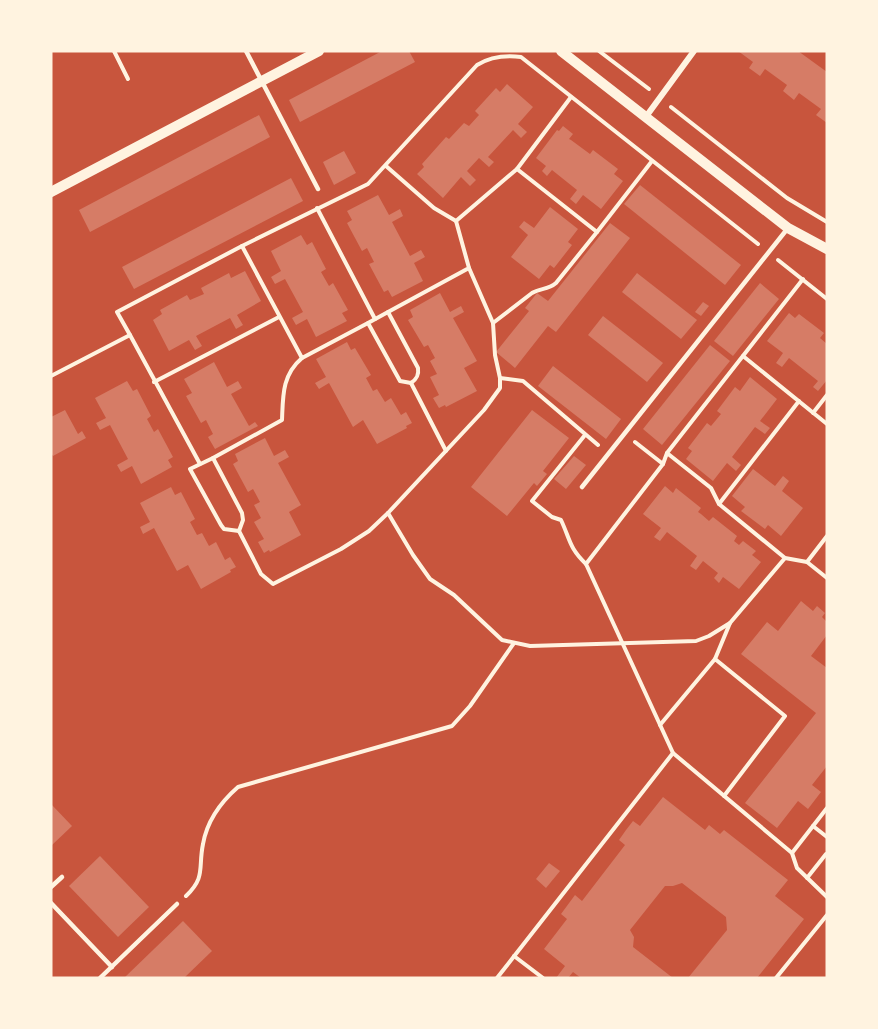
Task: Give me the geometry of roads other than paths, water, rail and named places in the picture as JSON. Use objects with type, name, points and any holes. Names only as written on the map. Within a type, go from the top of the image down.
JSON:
[{"type":"street","points":[[51,192],[319,51]]},
{"type":"street","points":[[561,51],[788,228],[827,249]]},
{"type":"street","points":[[645,118],[694,51]]},
{"type":"lane","points":[[246,51],[318,189]]},
{"type":"lane","points":[[582,487],[788,228]]},
{"type":"lane","points":[[51,887],[62,877]]},
{"type":"lane","points":[[51,903],[112,967]]},
{"type":"lane","points":[[100,978],[177,904]]}]
